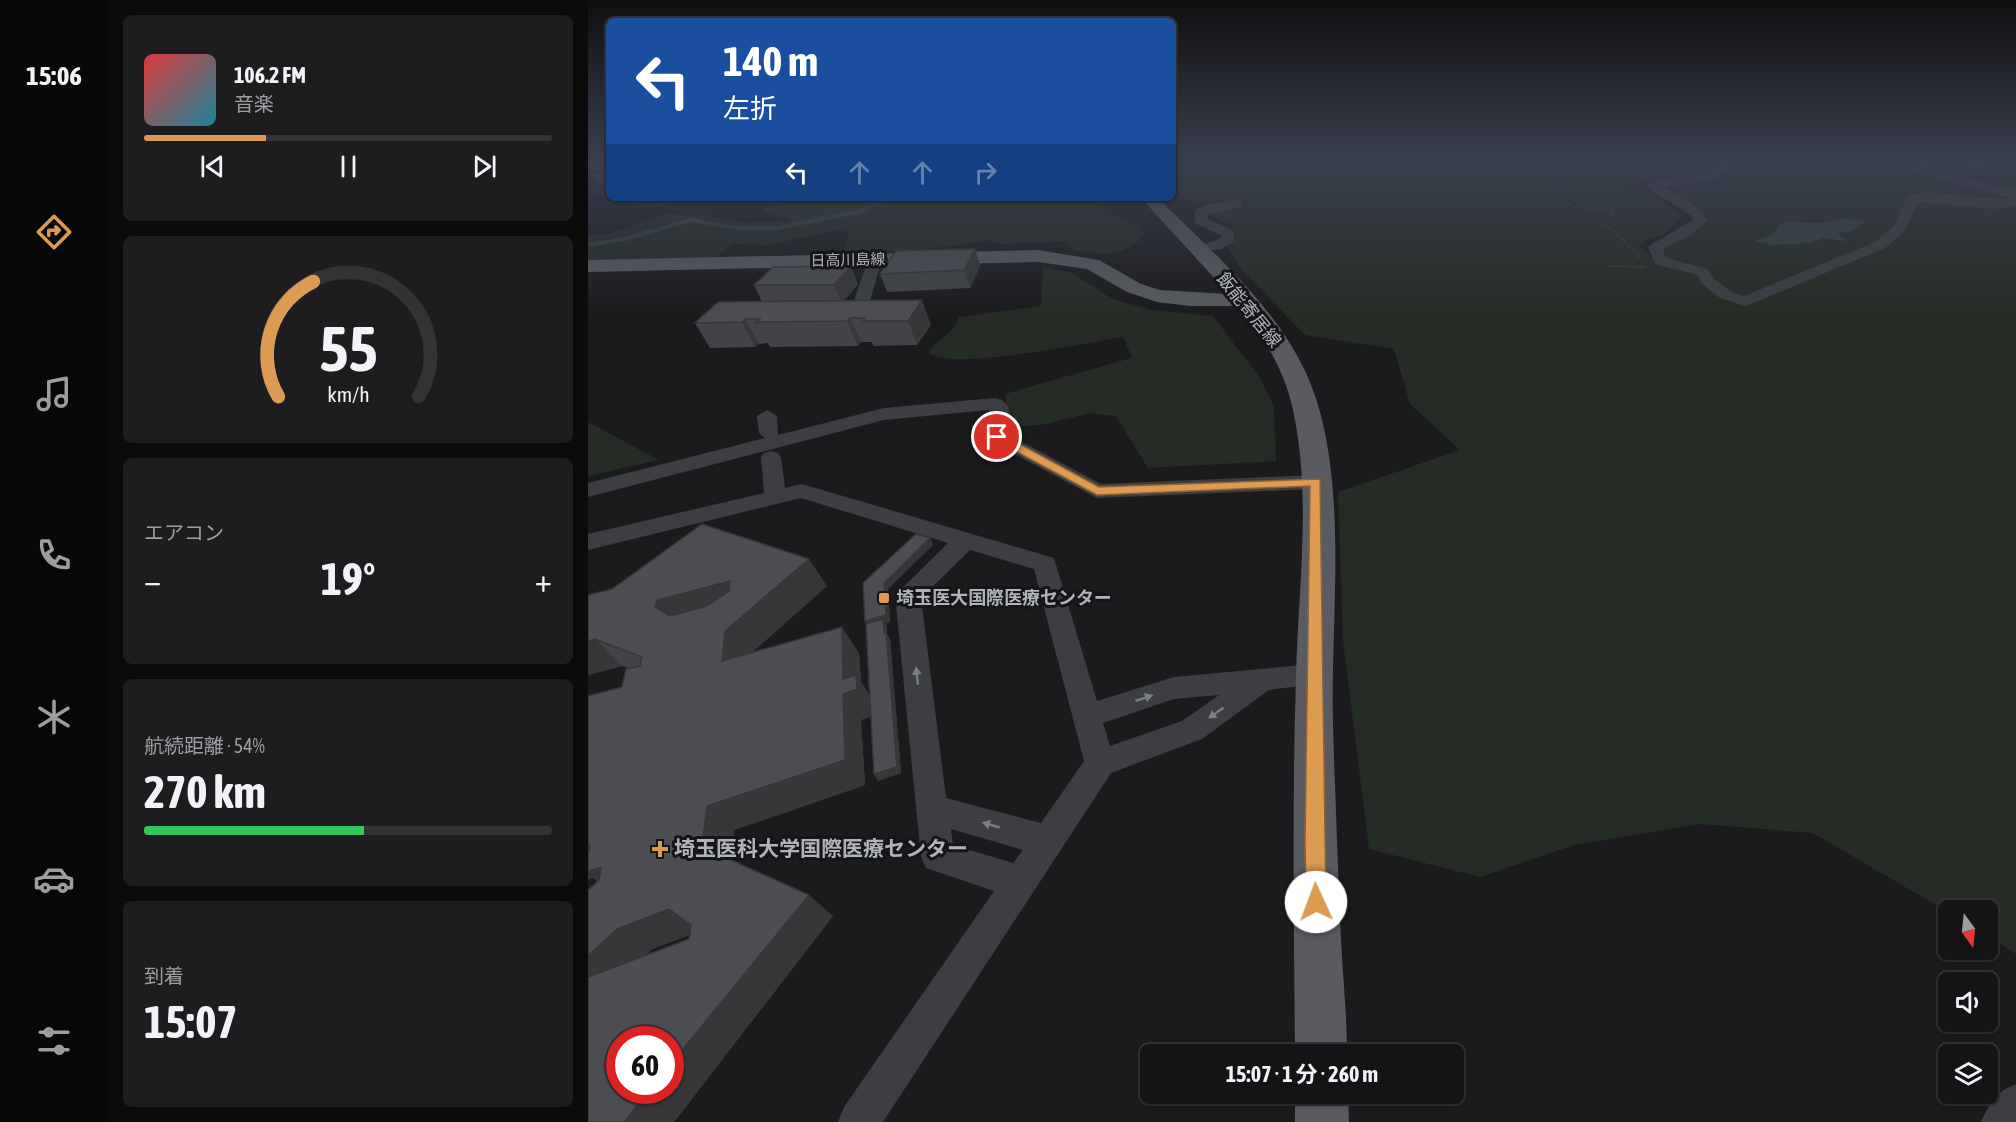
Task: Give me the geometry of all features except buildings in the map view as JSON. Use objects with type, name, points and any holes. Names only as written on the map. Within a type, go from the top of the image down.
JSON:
[{"type":"main road","name":"飯能寄居線","points":[[1162,211],[1243,300],[1276,340],[1294,374],[1311,434],[1316,482],[1314,843],[1321,1044]]},
{"type":"main road","name":"日高川島線","points":[[588,266],[1054,257],[1092,264],[1134,288],[1157,296],[1190,300],[1243,300]]},
{"type":"main road","points":[[1322,1104],[1322,1122]]},
{"type":"street","points":[[1197,249],[1217,246],[1229,238],[1229,234],[1219,227],[1200,220],[1200,213],[1203,211]]},
{"type":"street","points":[[1695,211],[1701,220],[1686,232],[1655,247],[1660,261],[1703,272],[1706,274],[1707,281],[1726,295],[1745,301],[1880,245],[1900,228],[1907,211]]},
{"type":"street","points":[[848,310],[862,301],[875,259]]},
{"type":"street","points":[[588,490],[884,414],[995,404],[999,407],[997,437],[1097,491],[1316,482]]},
{"type":"street","points":[[771,457],[775,498]]},
{"type":"street","points":[[588,542],[802,491],[1045,564],[1100,763]]},
{"type":"street","points":[[966,540],[908,595],[938,857],[1019,882]]},
{"type":"street","points":[[1088,716],[1174,688],[1314,675]]},
{"type":"street","points":[[859,1122],[1100,763],[1192,730],[1264,679]]},
{"type":"street","points":[[932,808],[1048,841]]},
{"type":"street","points":[[2002,1122],[2016,1104]]},
{"type":"path","points":[[1608,266],[1647,267],[1604,222],[1612,211]]},
{"type":"shaded area","points":[[1104,211],[1139,225],[1145,235],[1128,248],[1112,253],[1073,250],[1067,241],[1000,244],[987,240],[944,247],[850,254],[845,250],[849,233],[840,229],[768,245],[732,244],[715,258],[588,262],[588,234],[606,235],[666,214],[707,215],[744,223],[795,220],[766,212]]},
{"type":"shaded area","points":[[1216,211],[1677,211],[1682,216],[1664,234],[1646,240],[1639,246],[1653,257],[1649,250],[1653,242],[1676,234],[1692,223],[1691,214],[1688,211],[2016,211],[2016,954],[1998,942],[1998,900],[1938,900],[1938,906],[1813,833],[1701,824],[1574,845],[1480,877],[1369,849],[1343,641],[1338,492],[1460,450],[1410,404],[1394,349],[1305,335],[1241,269],[1226,245],[1236,236],[1231,225],[1210,215]]},
{"type":"shaded area","points":[[1846,218],[1865,222],[1849,232],[1836,233],[1846,239],[1845,241],[1824,238],[1810,243],[1771,245],[1754,241],[1773,235],[1779,225],[1787,222],[1824,223]]},
{"type":"shaded area","points":[[1043,268],[1070,272],[1113,299],[1152,310],[1213,316],[1260,378],[1274,406],[1276,461],[1148,468],[1116,416],[1091,413],[1040,425],[1011,427],[1005,394],[1131,358],[1123,337],[994,357],[945,358],[930,354],[929,350],[949,332],[959,317],[1041,306]]},
{"type":"shaded area","points":[[588,422],[659,460],[588,476]]},
{"type":"waterway","points":[[588,245],[624,239],[691,220],[737,228],[777,228],[860,211]]},
{"type":"place","name":"埼玉医大国際医療センター","points":[[884,598]]},
{"type":"place","name":"埼玉医科大学国際医療センター","points":[[660,849]]},
{"type":"route","points":[[997,437],[1097,491],[1316,482],[1314,843],[1316,902]]}]
